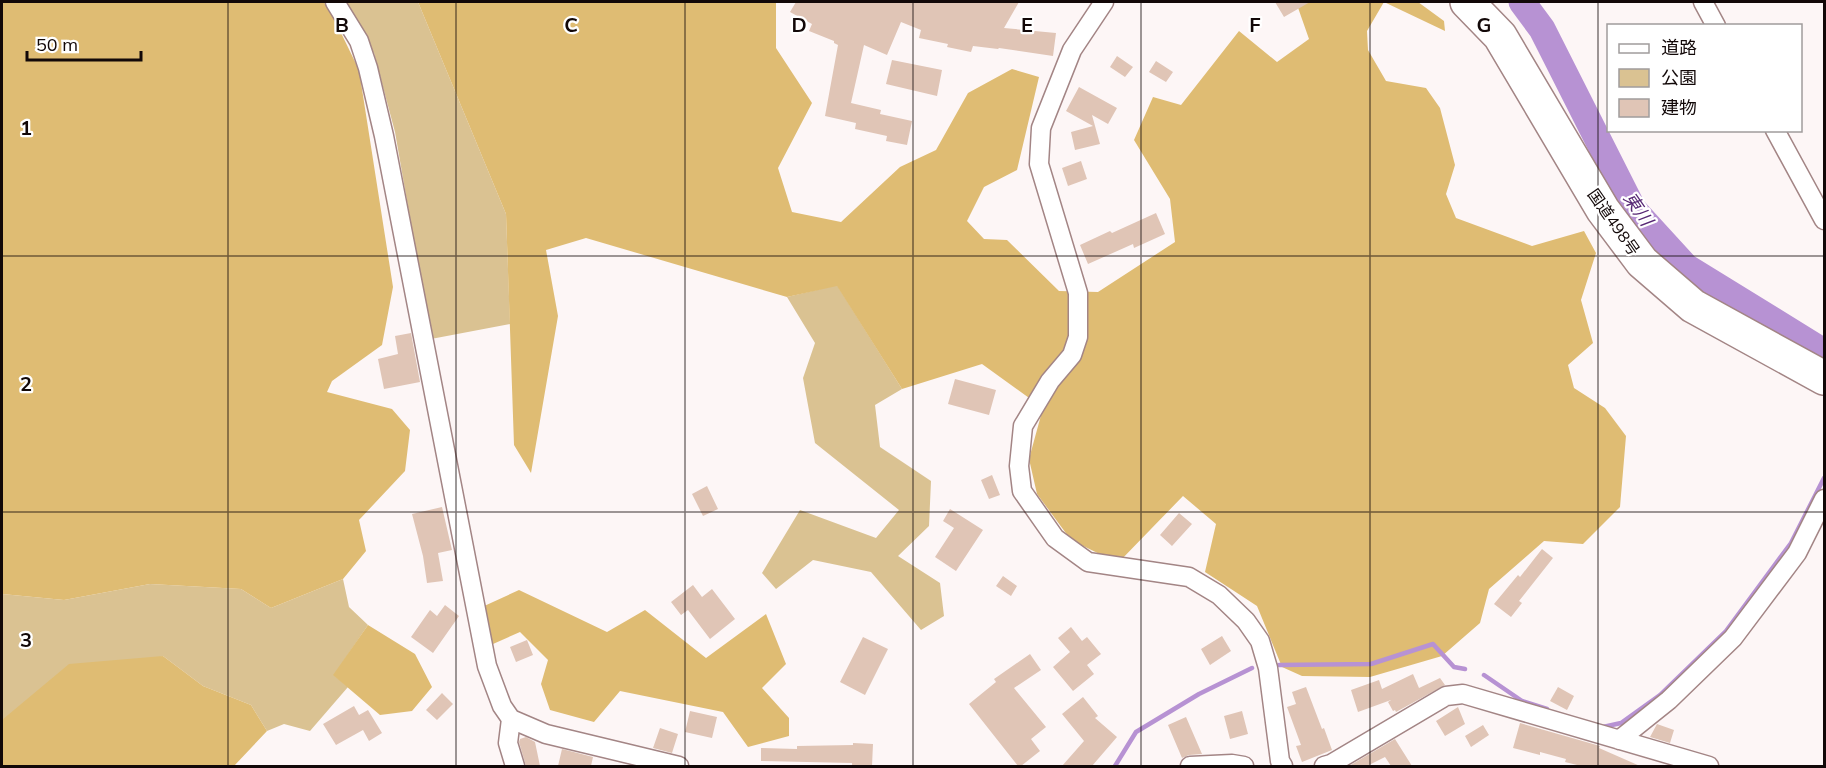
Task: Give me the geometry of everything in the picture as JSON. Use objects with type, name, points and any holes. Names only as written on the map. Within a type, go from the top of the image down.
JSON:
[{"type":"highway","name":"国道498号","points":[[1467,2],[1500,36],[1603,210],[1642,262],[1693,306],[1824,378]]},
{"type":"street","points":[[335,2],[359,40],[368,68],[384,136],[487,666],[502,706],[511,719],[546,734],[679,766]]},
{"type":"street","points":[[1104,2],[1072,50],[1041,128],[1040,164],[1078,293],[1078,337],[1072,354],[1050,381],[1023,426],[1019,466],[1023,491],[1055,538],[1088,562],[1189,577],[1219,595],[1246,621],[1260,641],[1268,668],[1280,761],[1283,766]]},
{"type":"street","points":[[1703,2],[1715,24]]},
{"type":"street","points":[[1776,132],[1824,220]]},
{"type":"street","points":[[1619,740],[1669,700],[1733,638],[1797,553],[1824,499]]},
{"type":"street","points":[[1324,766],[1446,696],[1463,694],[1709,766]]},
{"type":"street","points":[[511,719],[508,743],[515,766]]},
{"type":"street","points":[[1190,766],[1232,764],[1244,766]]},
{"type":"green space","points":[[340,2],[418,2],[506,214],[510,324],[431,339],[395,132],[374,53]]},
{"type":"green space","points":[[837,285],[902,389],[875,405],[880,447],[931,481],[929,526],[898,556],[940,583],[944,616],[921,630],[871,572],[813,560],[776,589],[762,573],[800,510],[876,538],[899,510],[815,443],[803,378],[815,343],[787,297]]},
{"type":"green space","points":[[343,579],[349,607],[368,625],[334,675],[348,687],[310,731],[284,724],[267,731],[251,705],[203,686],[163,656],[2,720],[2,594],[64,600],[150,584],[241,589],[271,608]]},
{"type":"shaded area","points":[[2,2],[323,2],[328,6],[359,70],[393,287],[382,345],[332,381],[327,392],[392,409],[410,430],[405,471],[359,520],[366,551],[343,579],[271,608],[241,589],[150,584],[64,600],[2,594]]},
{"type":"shaded area","points":[[418,2],[776,2],[776,48],[812,103],[778,168],[792,212],[841,222],[900,167],[936,150],[968,93],[1012,69],[1039,77],[1017,170],[984,187],[967,221],[984,239],[1007,240],[1059,291],[1098,292],[1175,242],[1170,199],[1134,140],[1153,97],[1181,105],[1239,31],[1277,62],[1309,39],[1296,2],[1384,2],[1367,31],[1368,50],[1386,81],[1426,88],[1440,108],[1455,165],[1446,194],[1456,218],[1532,246],[1584,231],[1596,253],[1581,300],[1593,343],[1568,365],[1574,388],[1605,408],[1626,436],[1620,507],[1583,544],[1544,541],[1489,589],[1480,623],[1442,656],[1370,677],[1302,676],[1282,667],[1257,606],[1205,572],[1216,524],[1183,496],[1118,563],[1071,540],[1037,494],[1029,459],[1043,408],[982,364],[902,389],[837,286],[787,297],[586,238],[546,250],[558,316],[531,473],[514,445],[506,214]]},
{"type":"shaded area","points":[[1384,2],[1418,2],[1444,21],[1445,31]]},
{"type":"shaded area","points":[[519,590],[607,632],[645,610],[706,658],[766,614],[786,664],[762,688],[789,718],[789,736],[748,747],[723,712],[620,691],[594,722],[550,710],[541,684],[548,660],[520,632],[493,644],[482,607]]},
{"type":"shaded area","points":[[368,625],[415,654],[432,687],[412,711],[380,715],[333,675]]},
{"type":"shaded area","points":[[163,656],[203,686],[251,705],[267,731],[234,766],[2,766],[2,720],[69,664]]},
{"type":"building","points":[[796,2],[1019,2],[1004,28],[1056,33],[1053,56],[999,48],[973,46],[971,52],[947,47],[948,44],[919,38],[921,30],[901,22],[887,55],[864,45],[851,103],[881,110],[880,114],[912,121],[907,145],[886,141],[887,136],[855,129],[856,123],[825,116],[838,45],[834,41],[809,31],[812,24],[790,12]]},
{"type":"building","points":[[1275,2],[1310,2],[1284,17]]},
{"type":"building","points":[[1117,56],[1133,67],[1125,77],[1110,67]]},
{"type":"building","points":[[892,60],[942,70],[937,96],[886,84]]},
{"type":"building","points":[[1156,61],[1173,72],[1166,82],[1149,72]]},
{"type":"building","points":[[1079,87],[1117,108],[1108,124],[1092,115],[1100,144],[1075,150],[1071,132],[1093,126],[1066,111]]},
{"type":"building","points":[[1081,161],[1087,179],[1068,186],[1062,168]]},
{"type":"building","points":[[1156,213],[1165,234],[1134,248],[1133,244],[1088,264],[1080,245]]},
{"type":"building","points":[[411,333],[420,382],[384,389],[378,359],[398,354],[395,336]]},
{"type":"building","points":[[955,379],[996,390],[989,415],[948,404]]},
{"type":"building","points":[[992,475],[1000,495],[989,499],[981,480]]},
{"type":"building","points":[[707,486],[718,509],[703,516],[692,494]]},
{"type":"building","points":[[442,507],[452,550],[438,553],[443,581],[427,583],[423,556],[412,514]]},
{"type":"building","points":[[950,509],[983,530],[956,571],[935,557],[954,528],[943,521]]},
{"type":"building","points":[[1179,513],[1192,524],[1172,546],[1160,535]]},
{"type":"building","points":[[1542,549],[1553,558],[1519,601],[1522,603],[1511,617],[1494,604],[1518,575],[1520,577]]},
{"type":"building","points":[[1003,576],[1017,586],[1011,596],[996,586]]},
{"type":"building","points":[[693,585],[702,597],[712,589],[735,619],[710,639],[688,610],[681,615],[671,602]]},
{"type":"building","points":[[445,605],[459,616],[433,653],[411,637],[430,610],[437,616]]},
{"type":"building","points":[[1071,627],[1082,641],[1087,637],[1101,654],[1087,665],[1094,674],[1073,691],[1053,667],[1070,652],[1058,638]]},
{"type":"building","points":[[1222,636],[1231,651],[1210,665],[1201,649]]},
{"type":"building","points":[[863,637],[888,649],[865,695],[840,682]]},
{"type":"building","points":[[527,640],[533,655],[516,662],[510,647]]},
{"type":"building","points":[[1030,654],[1041,670],[1014,688],[1046,727],[1031,739],[1040,751],[1018,766],[969,704],[996,682],[994,679]]},
{"type":"building","points":[[1413,674],[1419,688],[1440,678],[1445,685],[1396,712],[1388,702],[1391,700],[1358,712],[1351,690],[1379,680],[1382,689]]},
{"type":"building","points":[[1306,687],[1332,750],[1302,762],[1296,746],[1301,745],[1287,707],[1296,704],[1292,692]]},
{"type":"building","points":[[1558,687],[1574,696],[1567,710],[1550,701]]},
{"type":"building","points":[[442,693],[453,704],[437,720],[426,710]]},
{"type":"building","points":[[1083,697],[1098,716],[1095,718],[1117,737],[1092,766],[1062,766],[1084,741],[1062,714]]},
{"type":"building","points":[[354,706],[359,715],[368,710],[382,733],[369,741],[363,730],[336,745],[323,724]]},
{"type":"building","points":[[1458,707],[1465,724],[1445,736],[1436,721]]},
{"type":"building","points":[[690,711],[717,717],[712,738],[685,732]]},
{"type":"building","points":[[1242,711],[1248,734],[1230,739],[1224,716]]},
{"type":"building","points":[[1186,717],[1202,754],[1182,758],[1168,725]]},
{"type":"building","points":[[1520,723],[1600,746],[1599,748],[1640,766],[1581,766],[1540,752],[1540,755],[1513,748]]},
{"type":"building","points":[[1657,724],[1674,730],[1670,743],[1650,737]]},
{"type":"building","points":[[1483,725],[1489,735],[1471,747],[1465,736]]},
{"type":"building","points":[[660,728],[678,734],[672,753],[653,748]]},
{"type":"building","points":[[526,737],[535,742],[540,766],[526,766],[519,742],[520,739]]},
{"type":"building","points":[[1395,739],[1412,766],[1391,766],[1385,757],[1367,766],[1349,766]]},
{"type":"building","points":[[853,743],[873,744],[872,766],[852,766],[852,763],[761,761],[761,748],[797,749],[797,746],[853,745]]},
{"type":"building","points":[[562,749],[593,757],[591,766],[558,766]]},
{"type":"waterway","name":"東川","points":[[1522,2],[1542,29],[1633,209],[1686,267],[1824,352]]},
{"type":"waterway","points":[[1603,727],[1621,723],[1660,695],[1726,631],[1791,543],[1824,478]]},
{"type":"waterway","points":[[1279,665],[1371,664],[1433,644],[1454,667],[1465,669]]},
{"type":"waterway","points":[[1115,766],[1136,732],[1199,694],[1252,668]]},
{"type":"waterway","points":[[1484,675],[1522,701],[1547,709]]}]
